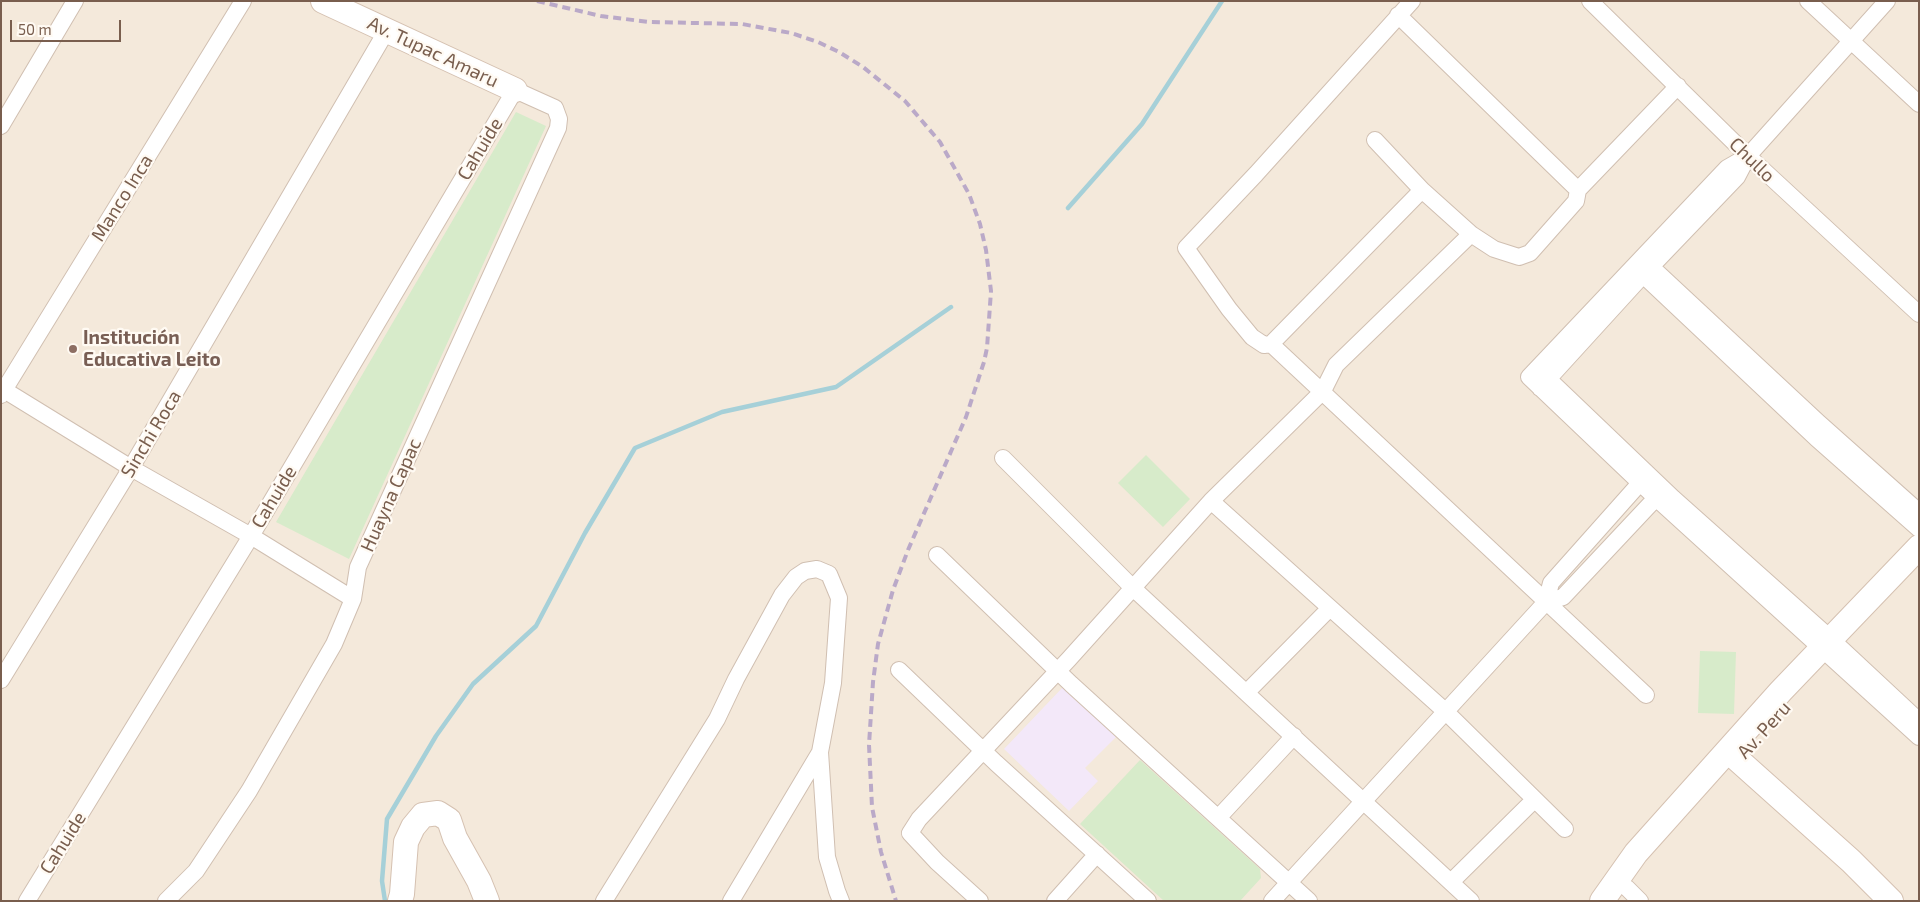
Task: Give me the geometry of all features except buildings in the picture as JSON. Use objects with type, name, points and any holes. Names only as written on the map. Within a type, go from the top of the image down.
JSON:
[{"type":"street","points":[[1,126],[75,1]]},
{"type":"street","name":"Manco Inca","points":[[2,391],[243,1]]},
{"type":"street","name":"Av. Tupac Amaru","points":[[323,1],[515,90]]},
{"type":"street","points":[[1412,1],[1256,174],[1186,248],[1229,309],[1252,337],[1264,345],[1271,344],[1422,190]]},
{"type":"street","name":"Chullo","points":[[1590,1],[1748,156],[1919,314]]},
{"type":"street","points":[[1808,1],[1919,104]]},
{"type":"street","points":[[1542,378],[1645,267],[1737,177],[1748,156],[1887,1]]},
{"type":"street","points":[[1398,15],[1578,190]]},
{"type":"street","name":"Sinchi Roca","points":[[1,680],[131,468],[387,30]]},
{"type":"street","points":[[1375,140],[1422,190],[1471,234],[1494,249],[1520,257],[1530,254],[1576,201],[1578,190],[1678,86]]},
{"type":"street","name":"Cahuide","points":[[27,901],[251,536],[515,90]]},
{"type":"street","name":"Huayna Capac","points":[[166,901],[196,871],[249,790],[330,651],[354,599],[358,567],[558,128],[559,119],[555,108],[515,90]]},
{"type":"street","points":[[980,901],[937,862],[910,833],[919,819],[1058,672],[1211,501],[1322,391],[1336,364],[1471,234]]},
{"type":"street","points":[[1645,267],[1919,512]]},
{"type":"street","points":[[1645,267],[1816,438],[1919,530]]},
{"type":"street","points":[[1271,344],[1646,695]]},
{"type":"street","points":[[1542,378],[1656,498],[1830,648],[1919,721]]},
{"type":"street","points":[[1542,378],[1673,498],[1830,648],[1919,738]]},
{"type":"street","points":[[2,391],[131,468],[251,536],[354,599]]},
{"type":"street","points":[[1002,458],[1134,589],[1471,901]]},
{"type":"street","points":[[1272,901],[1546,602],[1551,583],[1640,483]]},
{"type":"street","points":[[1546,602],[1563,597],[1656,498]]},
{"type":"street","points":[[1211,501],[1329,609],[1445,711],[1565,830]]},
{"type":"street","points":[[1830,648],[1919,547]]},
{"type":"street","points":[[937,555],[1058,672],[1309,901]]},
{"type":"street","name":"Av. Peru","points":[[1628,897],[1649,859],[1729,760],[1830,648],[1919,565]]},
{"type":"street","points":[[604,901],[717,719],[736,679],[782,595],[796,577],[805,571],[817,569],[829,574],[839,598],[833,683],[820,752],[827,857],[841,901]]},
{"type":"street","points":[[1247,692],[1329,609]]},
{"type":"street","points":[[899,670],[983,751],[1148,901]]},
{"type":"street","points":[[1218,818],[1294,736]]},
{"type":"street","points":[[731,901],[820,752]]},
{"type":"street","points":[[1602,901],[1636,853],[1729,760]]},
{"type":"street","points":[[1729,760],[1873,901]]},
{"type":"street","points":[[1729,760],[1851,861],[1891,901]]},
{"type":"street","points":[[1452,882],[1534,800]]},
{"type":"street","points":[[400,901],[406,842],[413,827],[423,815],[438,813],[449,820],[455,838],[479,881],[487,901]]},
{"type":"street","points":[[1055,901],[1097,854]]},
{"type":"shaded area","points":[[1,1],[1919,1],[1919,901],[1,901]]},
{"type":"shaded area","points":[[1063,687],[1116,737],[1085,768],[1098,781],[1069,811],[1004,749]]},
{"type":"green space","points":[[516,112],[546,126],[349,559],[276,522]]},
{"type":"green space","points":[[1146,455],[1190,499],[1163,527],[1118,483]]},
{"type":"green space","points":[[1700,651],[1736,652],[1734,714],[1698,713]]},
{"type":"green space","points":[[1140,760],[1260,869],[1261,878],[1240,901],[1164,901],[1080,824]]},
{"type":"waterway","points":[[1068,208],[1142,124],[1222,1]]},
{"type":"waterway","points":[[385,901],[382,881],[387,819],[436,736],[473,684],[536,626],[585,533],[635,448],[722,412],[836,387],[951,307]]},
{"type":"railway","points":[[537,1],[601,16],[649,22],[742,24],[791,33],[818,42],[863,67],[905,101],[940,142],[969,194],[980,224],[986,250],[991,291],[987,348],[966,417],[908,550],[893,590],[878,644],[873,682],[869,745],[872,807],[881,852],[896,901]]},
{"type":"place","name":"Institución Educativa Leito","points":[[73,349]]}]
